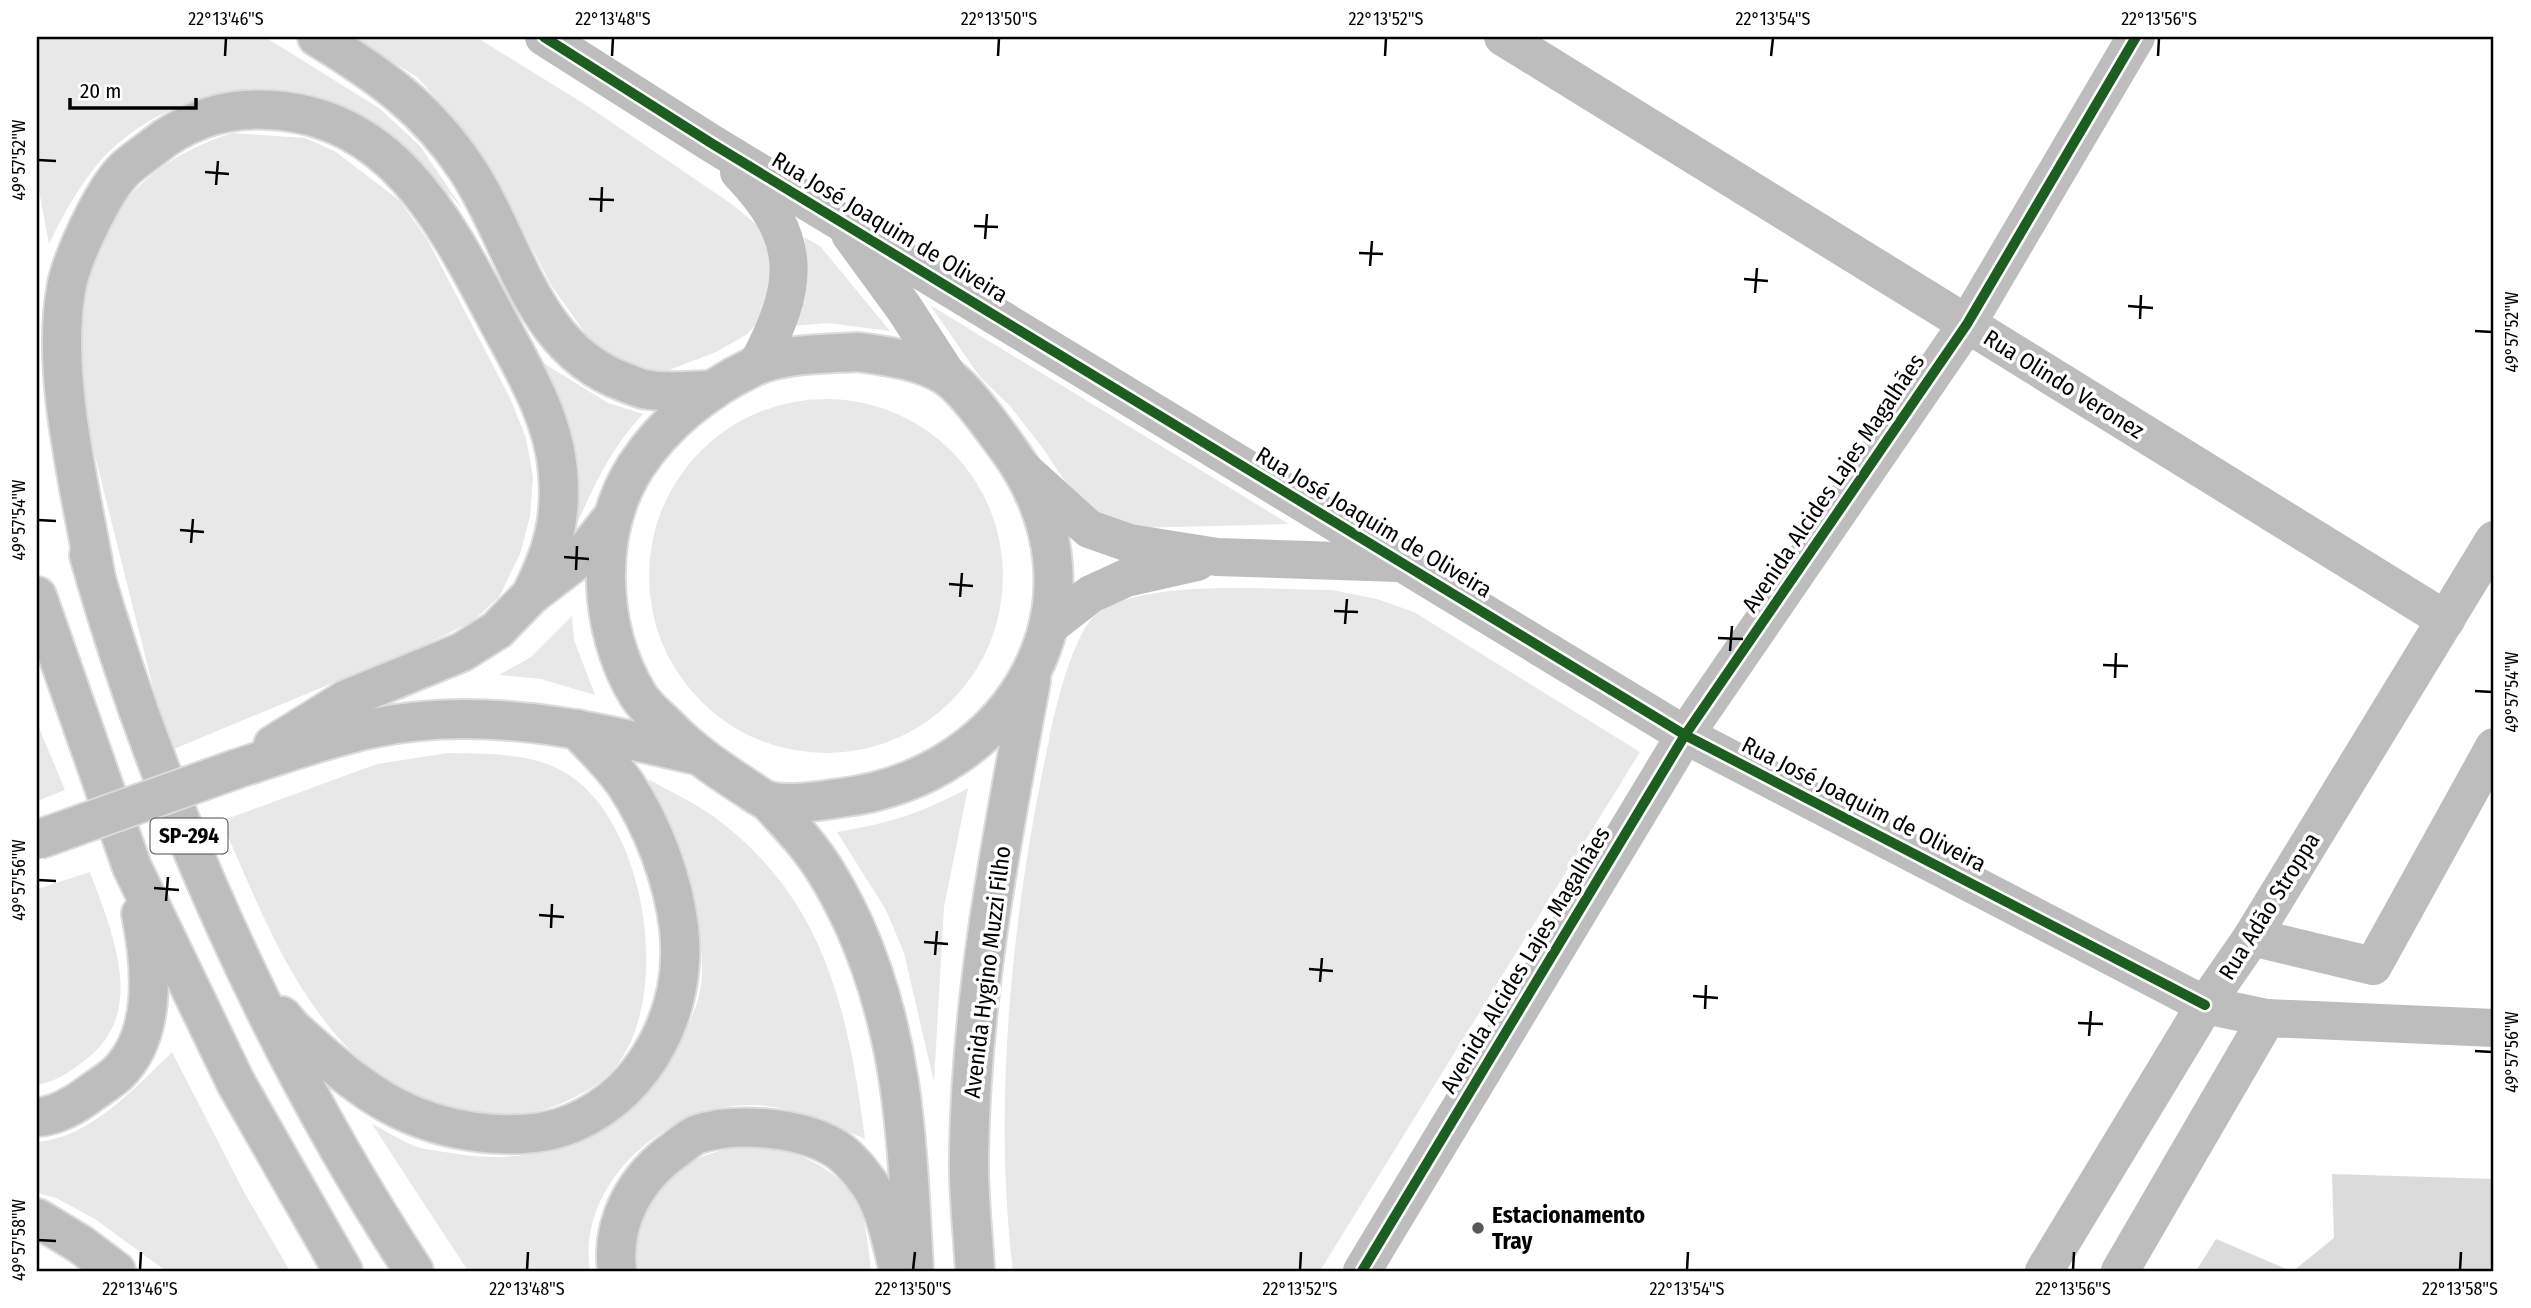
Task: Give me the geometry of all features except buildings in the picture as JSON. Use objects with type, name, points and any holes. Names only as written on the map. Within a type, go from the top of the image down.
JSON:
[{"type":"main road","points":[[317,37],[384,79],[431,122],[468,170],[537,305],[566,348],[605,375],[647,390],[713,390]]},
{"type":"main road","name":"Rua José Joaquim de Oliveira","points":[[544,37],[710,144],[840,220],[1685,735],[2205,1005],[2267,1018],[2494,1028]]},
{"type":"main road","name":"Rua Olindo Veronez","points":[[1503,37],[2445,620]]},
{"type":"main road","name":"Avenida Alcides Lajes Magalhães","points":[[1362,1271],[1685,735],[1967,324],[2136,37]]},
{"type":"main road","points":[[96,579],[61,362],[66,288],[89,226],[122,172],[166,136],[206,117],[245,108],[292,111],[342,125],[383,152],[423,193],[453,236],[533,386],[548,424],[558,471],[552,554],[531,596]]},
{"type":"main road","points":[[710,144],[764,198],[781,228],[789,257],[789,288],[776,329],[757,365]]},
{"type":"main road","points":[[840,220],[904,308],[947,376],[989,423],[1025,471],[1088,529],[1129,543],[1217,557],[1401,563]]},
{"type":"main road","points":[[236,769],[347,699],[462,652],[497,630],[531,596],[581,557],[612,517],[635,467],[671,422],[713,390],[757,365],[811,355],[858,352],[898,358],[947,376]]},
{"type":"main road","name":"SP-294","points":[[37,371],[96,579],[157,763],[248,974],[334,1138],[414,1271]]},
{"type":"main road","points":[[768,801],[863,796],[904,785],[942,767],[987,732],[1032,675],[1051,625],[1055,572],[1047,521],[1025,471]]},
{"type":"main road","points":[[612,517],[605,592],[617,651],[640,698],[696,755],[768,801],[811,850],[844,903],[872,967],[891,1029],[904,1104],[914,1271]]},
{"type":"main road","name":"Rua Adão Stroppa","points":[[2044,1271],[2205,1005],[2252,937],[2494,540]]},
{"type":"main road","points":[[1051,625],[1091,594],[1125,578],[1217,557]]},
{"type":"main road","name":"SP-294","points":[[37,596],[132,867],[236,1083],[343,1271]]},
{"type":"main road","points":[[37,671],[92,758]]},
{"type":"main road","name":"Avenida Hygino Muzzi Filho","points":[[975,1271],[969,1157],[972,1071],[990,905],[1032,675]]},
{"type":"main road","points":[[37,840],[236,769],[369,729],[412,723],[473,718],[577,729],[696,755]]},
{"type":"main road","points":[[248,974],[292,1028],[323,1055],[371,1095],[413,1116],[465,1130],[520,1134],[572,1124],[617,1097],[649,1060],[671,1018],[680,976],[679,928],[650,825],[625,783],[577,729]]},
{"type":"main road","points":[[2252,937],[2373,966],[2484,784],[2494,747]]},
{"type":"main road","points":[[37,1117],[45,1117],[82,1100],[119,1073],[139,1038],[148,998],[150,956],[132,867]]},
{"type":"main road","points":[[2120,1271],[2267,1018]]},
{"type":"main road","points":[[617,1271],[614,1251],[624,1207],[657,1163],[696,1134],[741,1126],[790,1132],[834,1147],[866,1178],[883,1215],[899,1271]]},
{"type":"main road","points":[[37,1218],[80,1244],[116,1271]]},
{"type":"main road","points":[[37,1230],[80,1244]]},
{"type":"shaded area","points":[[37,37],[265,37],[379,108],[420,146],[462,208],[384,132],[347,109],[298,92],[268,89],[237,91],[206,97],[177,107],[149,121],[124,139],[102,159],[86,179],[49,244],[37,180]]},
{"type":"shaded area","points":[[353,37],[476,37],[586,105],[733,205],[758,226],[771,249],[774,275],[764,316],[746,335],[716,352],[669,370],[651,372],[630,367],[607,355],[590,340],[551,285],[491,169],[447,110],[417,77]]},
{"type":"shaded area","points":[[232,133],[305,138],[336,152],[400,201],[427,239],[510,398],[526,438],[533,477],[530,516],[520,554],[499,597],[473,621],[431,642],[169,751],[85,416],[81,323],[87,280],[100,242],[121,207],[149,177],[186,152]]},
{"type":"shaded area","points":[[804,237],[820,246],[890,331],[827,323],[792,326],[804,282]]},
{"type":"shaded area","points":[[930,305],[1289,524],[1135,528],[1105,518],[1079,502],[1042,447],[1010,406],[980,377]]},
{"type":"shaded area","points":[[535,358],[608,403],[643,414],[610,458],[570,538],[579,490],[577,455],[566,421]]},
{"type":"shaded area","points":[[826,399],[861,402],[894,412],[939,439],[963,463],[990,508],[1000,541],[1003,576],[1000,611],[990,644],[963,689],[939,713],[894,740],[861,750],[826,753],[791,750],[758,740],[713,713],[689,689],[662,644],[652,611],[649,576],[652,541],[662,508],[689,463],[713,439],[758,412],[791,402]]},
{"type":"shaded area","points":[[1210,588],[1332,590],[1377,599],[1414,612],[1640,752],[1320,1271],[1013,1271],[1005,1140],[1006,1072],[1016,937],[1036,804],[1052,727],[1073,653],[1089,622],[1098,613],[1119,602],[1146,595]]},
{"type":"shaded area","points":[[572,616],[574,640],[595,695],[541,679],[499,675],[531,657]]},
{"type":"shaded area","points":[[37,723],[65,790],[37,801]]},
{"type":"shaded area","points":[[448,753],[524,758],[553,766],[566,773],[593,796],[615,828],[632,867],[642,909],[646,953],[644,995],[634,1033],[617,1065],[602,1080],[571,1099],[540,1111],[507,1116],[475,1114],[443,1107],[413,1095],[358,1058],[335,1034],[299,984],[270,931],[221,821],[377,764]]},
{"type":"shaded area","points":[[648,779],[713,816],[751,848],[782,883],[806,920],[825,960],[839,1002],[850,1046],[865,1139],[810,1117],[767,1106],[721,1108],[690,1118],[661,1133],[635,1154],[613,1179],[598,1207],[590,1238],[590,1271],[468,1271],[372,1124],[409,1144],[423,1148],[484,1157],[518,1156],[550,1150],[581,1139],[609,1124],[635,1104],[658,1080],[690,1023],[700,992],[702,971],[698,921],[686,872]]},
{"type":"shaded area","points":[[968,788],[944,907],[934,1082],[904,953],[886,910],[837,832],[904,816],[935,805]]},
{"type":"shaded area","points":[[90,872],[115,946],[120,971],[120,996],[115,1020],[104,1042],[84,1061],[62,1076],[37,1085],[37,889]]},
{"type":"shaded area","points":[[172,1052],[244,1192],[290,1271],[166,1271],[95,1219],[56,1198],[37,1193],[37,1142],[57,1138],[94,1121],[127,1095]]},
{"type":"shaded area","points":[[758,1143],[814,1162],[848,1189],[863,1217],[871,1271],[635,1271],[641,1223],[660,1187],[686,1165],[702,1157]]},
{"type":"cycle path","points":[[544,37],[711,143],[1685,735],[2205,1005]]},
{"type":"cycle path","points":[[1362,1271],[1685,735],[1967,324],[2136,37]]},
{"type":"place","name":"Estacionamento Tray","points":[[1478,1228]]}]
